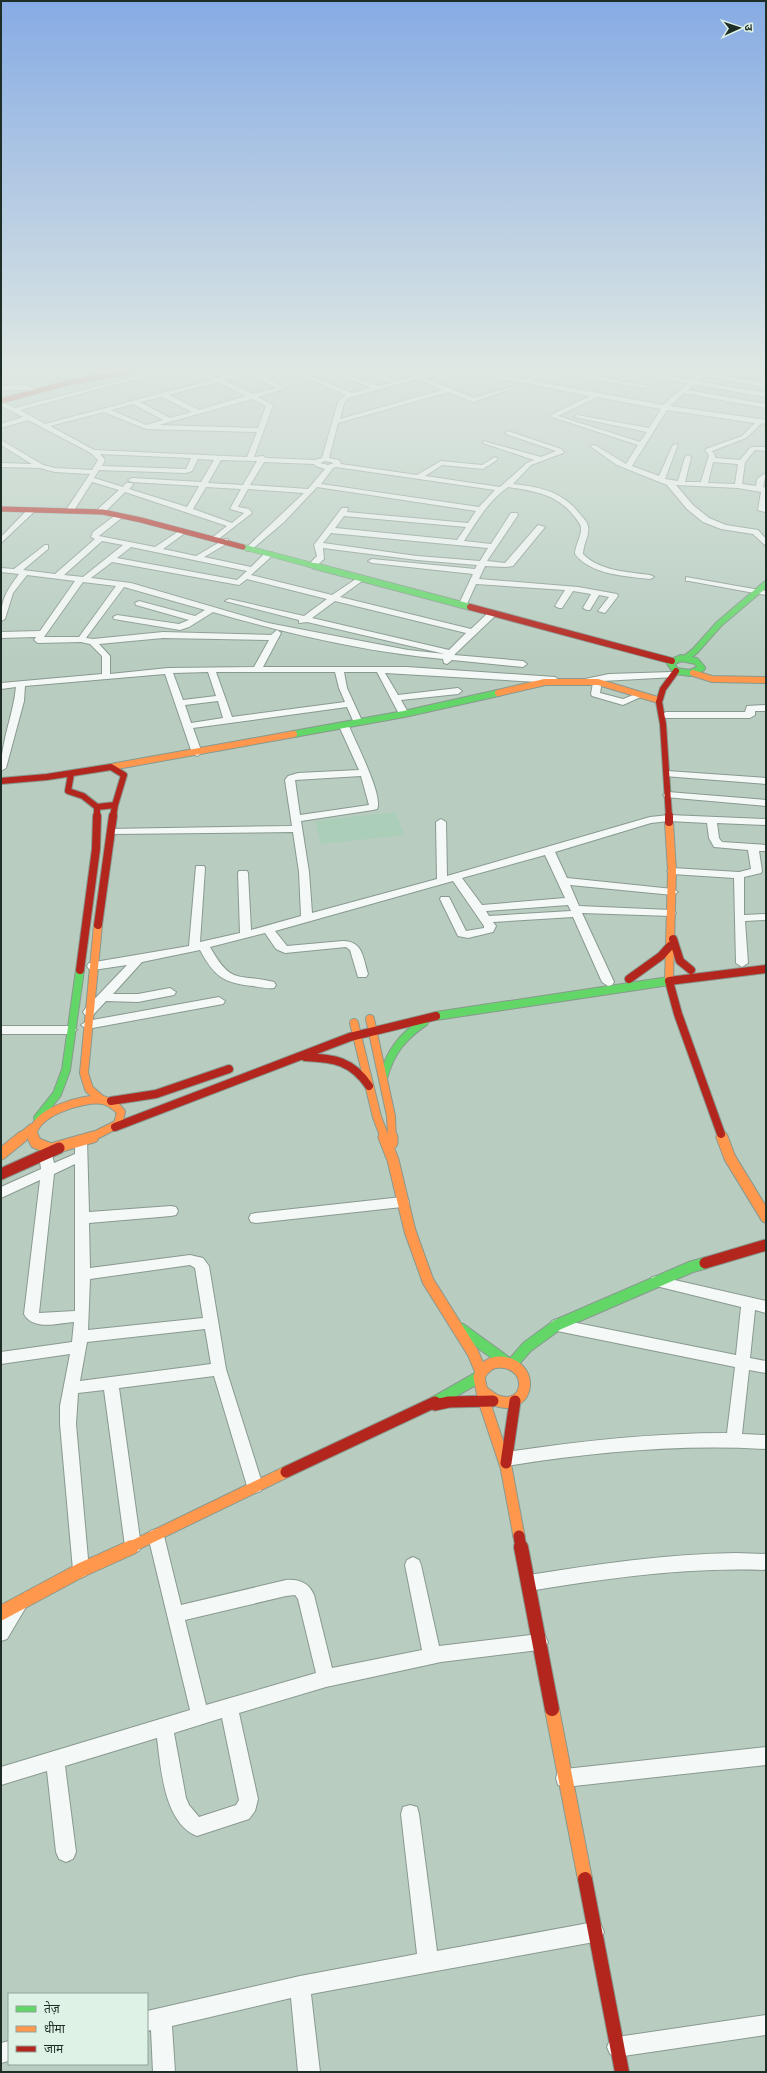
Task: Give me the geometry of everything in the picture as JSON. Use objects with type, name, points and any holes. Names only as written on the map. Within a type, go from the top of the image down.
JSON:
[{"type":"main road","points":[[1,509],[70,510],[100,512],[120,516],[220,540],[250,550],[672,661],[686,658],[764,590]]},
{"type":"main road","points":[[664,719],[659,718],[658,700],[663,685],[677,673],[698,672],[702,668],[701,664],[705,654],[742,609]]},
{"type":"main road","points":[[686,658],[701,664]]},
{"type":"main road","points":[[672,661],[670,665],[677,673]]},
{"type":"main road","points":[[677,673],[667,692],[664,719],[673,892],[669,977],[678,1014],[730,1158],[766,1217]]},
{"type":"main road","points":[[693,673],[712,679],[766,680]]},
{"type":"main road","points":[[1,781],[71,774],[187,755],[464,702],[530,684],[569,681],[593,682]]},
{"type":"main road","points":[[641,695],[658,700]]},
{"type":"main road","points":[[111,767],[124,775],[187,755]]},
{"type":"main road","points":[[68,791],[71,774]]},
{"type":"main road","points":[[115,1127],[119,1123],[121,1112],[117,1105],[106,1101],[89,1089],[84,1072],[93,966],[116,805],[124,775]]},
{"type":"main road","points":[[1,789],[36,788]]},
{"type":"main road","points":[[57,789],[83,796],[97,807],[116,805]]},
{"type":"main road","points":[[1,1154],[32,1128],[57,1094],[66,1070],[96,849],[97,807]]},
{"type":"main road","points":[[671,934],[680,961],[691,970]]},
{"type":"main road","points":[[629,979],[661,956],[670,946]]},
{"type":"main road","points":[[1,1174],[80,1140],[294,1057],[373,1031],[418,1019],[669,977],[691,970],[742,963],[766,962]]},
{"type":"main road","points":[[483,999],[629,979],[766,969]]},
{"type":"main road","points":[[383,1078],[386,1059],[393,1046],[408,1032],[436,1016]]},
{"type":"main road","points":[[393,1160],[391,1116],[373,1031],[374,1018],[349,1024],[357,1036],[377,1116],[393,1160],[410,1231],[428,1281],[453,1323],[474,1353],[480,1374],[482,1391],[488,1401],[506,1463],[564,1778],[622,2072]]},
{"type":"main road","points":[[294,1057],[330,1058],[347,1064],[359,1071],[369,1086]]},
{"type":"main road","points":[[38,1118],[73,1104],[130,1100],[156,1094],[237,1066]]},
{"type":"main road","points":[[32,1128],[31,1136],[33,1142],[39,1146],[49,1149],[60,1148]]},
{"type":"main road","points":[[1,1613],[81,1570],[156,1536],[255,1486],[427,1406],[480,1374],[487,1366],[495,1362],[509,1362],[557,1325],[691,1267],[766,1246]]},
{"type":"main road","points":[[427,1406],[449,1402],[488,1401],[508,1403],[515,1401],[525,1392],[526,1384],[523,1372],[453,1323]]},
{"type":"main road","points":[[506,1463],[515,1401]]},
{"type":"street","points":[[47,468],[55,470],[94,473],[141,470],[188,471],[190,468]]},
{"type":"street","points":[[70,510],[97,468]]},
{"type":"street","points":[[189,510],[213,468]]},
{"type":"street","points":[[171,571],[193,559],[220,540],[232,525],[248,512],[234,508],[258,468]]},
{"type":"street","points":[[307,492],[315,468]]},
{"type":"street","points":[[250,550],[286,516],[331,468]]},
{"type":"street","points":[[348,468],[549,492],[561,498],[584,524],[586,528],[578,549],[579,554],[588,562],[618,572],[650,577]]},
{"type":"street","points":[[420,476],[432,468]]},
{"type":"street","points":[[459,543],[469,525],[490,498],[524,468]]},
{"type":"street","points":[[630,468],[670,483],[690,507],[703,518],[720,525],[755,532],[766,544]]},
{"type":"street","points":[[661,479],[666,468]]},
{"type":"street","points":[[682,482],[685,468]]},
{"type":"street","points":[[704,483],[708,468]]},
{"type":"street","points":[[738,486],[741,468]]},
{"type":"street","points":[[100,512],[125,490],[141,470]]},
{"type":"street","points":[[94,473],[125,490],[160,490],[204,485],[307,492]]},
{"type":"street","points":[[760,488],[760,481],[766,475]]},
{"type":"street","points":[[132,480],[160,490],[189,510],[232,525]]},
{"type":"street","points":[[670,483],[704,483],[760,488],[766,490],[762,510]]},
{"type":"street","points":[[316,485],[481,509]]},
{"type":"street","points":[[1,541],[32,510]]},
{"type":"street","points":[[311,566],[321,557],[318,545],[328,530],[344,512],[469,525]]},
{"type":"street","points":[[462,606],[482,563],[514,515]]},
{"type":"street","points":[[120,516],[94,536],[100,539],[193,559],[333,598],[472,632]]},
{"type":"street","points":[[318,545],[417,558],[508,565],[541,527]]},
{"type":"street","points":[[328,530],[493,546]]},
{"type":"street","points":[[156,550],[182,531]]},
{"type":"street","points":[[58,576],[100,539]]},
{"type":"street","points":[[128,545],[83,579],[40,634],[39,640],[81,639],[93,642],[162,635],[273,638]]},
{"type":"street","points":[[1,619],[7,597],[21,571],[45,547]]},
{"type":"street","points":[[110,559],[237,584],[241,583],[251,574],[269,554]]},
{"type":"street","points":[[372,561],[478,572]]},
{"type":"street","points":[[1,570],[21,571],[122,584],[282,628],[408,653],[449,655],[523,664]]},
{"type":"street","points":[[291,630],[359,579]]},
{"type":"street","points":[[689,579],[764,590]]},
{"type":"street","points":[[474,581],[570,589],[614,596],[602,611]]},
{"type":"street","points":[[81,639],[122,584]]},
{"type":"street","points":[[559,606],[570,589]]},
{"type":"street","points":[[587,608],[596,593]]},
{"type":"street","points":[[229,601],[306,618],[449,655]]},
{"type":"street","points":[[139,603],[196,619]]},
{"type":"street","points":[[117,617],[177,626],[186,625],[212,609]]},
{"type":"street","points":[[464,702],[449,673],[449,655],[492,614]]},
{"type":"street","points":[[257,669],[273,638],[282,628]]},
{"type":"street","points":[[1,635],[40,634]]},
{"type":"street","points":[[93,642],[106,656],[106,676]]},
{"type":"street","points":[[211,669],[229,721]]},
{"type":"street","points":[[1,686],[106,676],[211,669],[379,669],[569,681]]},
{"type":"street","points":[[339,669],[343,688],[358,723]]},
{"type":"street","points":[[379,669],[404,714]]},
{"type":"street","points":[[168,671],[197,753]]},
{"type":"street","points":[[641,695],[623,702],[595,694],[593,682],[609,677],[677,673]]},
{"type":"street","points":[[1,768],[19,701],[21,684]]},
{"type":"street","points":[[396,698],[458,691]]},
{"type":"street","points":[[179,703],[221,698]]},
{"type":"street","points":[[187,726],[351,704]]},
{"type":"street","points":[[664,719],[750,715],[750,708],[766,708]]},
{"type":"street","points":[[112,831],[297,824],[372,809],[374,803],[365,773],[344,726]]},
{"type":"street","points":[[307,918],[304,872],[290,780],[291,778],[298,776],[365,773]]},
{"type":"street","points":[[667,774],[766,781]]},
{"type":"street","points":[[668,795],[766,803]]},
{"type":"street","points":[[93,966],[137,961],[246,934],[549,851],[650,820],[669,818],[766,822]]},
{"type":"street","points":[[712,820],[716,844],[720,846],[766,848]]},
{"type":"street","points":[[441,822],[442,880]]},
{"type":"street","points":[[672,871],[739,875],[757,871],[753,847]]},
{"type":"street","points":[[549,851],[608,982]]},
{"type":"street","points":[[200,868],[199,946],[218,971],[232,978],[270,985]]},
{"type":"street","points":[[244,874],[246,934]]},
{"type":"street","points":[[739,875],[739,918],[742,963]]},
{"type":"street","points":[[445,899],[462,934],[487,932],[490,926],[486,918],[456,877]]},
{"type":"street","points":[[562,881],[673,892]]},
{"type":"street","points":[[479,908],[575,908],[672,913]]},
{"type":"street","points":[[486,918],[575,908]]},
{"type":"street","points":[[739,918],[766,917]]},
{"type":"street","points":[[268,928],[280,947],[288,951],[343,944],[352,945],[355,948],[362,974]]},
{"type":"street","points":[[89,1012],[105,997],[137,961]]},
{"type":"street","points":[[105,997],[138,998],[170,992]]},
{"type":"street","points":[[87,1025],[219,1001]]},
{"type":"street","points":[[1,1030],[71,1030]]},
{"type":"street","points":[[80,1140],[83,1274],[82,1316],[80,1342],[71,1388],[68,1424],[81,1570]]},
{"type":"street","points":[[46,1154],[48,1172],[32,1314],[33,1317],[38,1319],[82,1316]]},
{"type":"street","points":[[1,1193],[81,1156]]},
{"type":"street","points":[[256,1218],[402,1202]]},
{"type":"street","points":[[82,1218],[171,1210]]},
{"type":"street","points":[[83,1274],[195,1260],[202,1266],[219,1369],[255,1486]]},
{"type":"street","points":[[657,1282],[766,1306]]},
{"type":"street","points":[[734,1440],[749,1303]]},
{"type":"street","points":[[1,1358],[80,1342],[212,1324]]},
{"type":"street","points":[[557,1325],[766,1367]]},
{"type":"street","points":[[71,1388],[219,1369]]},
{"type":"street","points":[[111,1384],[133,1546]]},
{"type":"street","points":[[506,1463],[633,1442],[734,1440],[766,1442]]},
{"type":"street","points":[[156,1536],[200,1716]]},
{"type":"street","points":[[529,1583],[595,1572],[676,1563],[766,1562]]},
{"type":"street","points":[[413,1565],[432,1656]]},
{"type":"street","points":[[175,1614],[286,1588],[296,1588],[302,1590],[306,1595],[326,1678]]},
{"type":"street","points":[[1,1633],[20,1603]]},
{"type":"street","points":[[1,1776],[326,1678],[432,1656],[539,1642]]},
{"type":"street","points":[[164,1727],[174,1786],[181,1810],[191,1825],[197,1828],[242,1812],[248,1804],[249,1799],[229,1708]]},
{"type":"street","points":[[564,1778],[766,1756]]},
{"type":"street","points":[[55,1759],[66,1852]]},
{"type":"street","points":[[410,1814],[428,1963]]},
{"type":"street","points":[[164,2072],[154,2019],[300,1986],[594,1932]]},
{"type":"street","points":[[300,1986],[309,2072]]},
{"type":"street","points":[[617,2047],[766,2025]]},
{"type":"shaded area","points":[[396,812],[404,835],[321,844],[315,821]]},
{"type":"traffic: fast","points":[[243,547],[470,607]]},
{"type":"traffic: fast","points":[[686,658],[695,651],[719,624],[766,584]]},
{"type":"traffic: fast","points":[[681,658],[696,661],[702,668],[690,673],[676,671],[670,663],[681,658]]},
{"type":"traffic: fast","points":[[294,734],[404,714],[498,693]]},
{"type":"traffic: fast","points":[[38,1118],[57,1094],[66,1070],[80,970]]},
{"type":"traffic: fast","points":[[436,1016],[669,981]]},
{"type":"traffic: fast","points":[[383,1078],[389,1059],[397,1045],[408,1033],[424,1022]]},
{"type":"traffic: fast","points":[[513,1363],[527,1347],[557,1325],[691,1267],[705,1263]]},
{"type":"traffic: fast","points":[[461,1329],[505,1361]]},
{"type":"traffic: fast","points":[[435,1402],[479,1377]]},
{"type":"traffic: slow","points":[[693,673],[712,679],[766,680]]},
{"type":"traffic: slow","points":[[498,693],[545,682],[598,682],[658,700]]},
{"type":"traffic: slow","points":[[111,767],[294,734]]},
{"type":"traffic: slow","points":[[669,822],[672,871],[669,981]]},
{"type":"traffic: slow","points":[[98,925],[84,1073],[89,1089],[102,1100]]},
{"type":"traffic: slow","points":[[370,1019],[391,1116],[392,1143]]},
{"type":"traffic: slow","points":[[354,1023],[377,1117],[393,1160],[410,1231],[428,1281],[473,1353],[481,1372]]},
{"type":"traffic: slow","points":[[91,1100],[104,1100],[115,1105],[121,1112],[118,1124],[97,1135],[57,1148],[47,1148],[34,1142],[32,1132],[35,1124],[42,1118],[61,1108],[91,1100]]},
{"type":"traffic: slow","points":[[1,1154],[32,1128]]},
{"type":"traffic: slow","points":[[721,1134],[730,1158],[766,1217]]},
{"type":"traffic: slow","points":[[482,1391],[498,1401],[509,1403],[518,1400],[523,1393],[525,1384],[523,1376],[518,1368],[510,1363],[497,1362],[486,1367],[479,1377],[484,1401],[506,1467],[519,1536]]},
{"type":"traffic: slow","points":[[1,1613],[81,1570],[156,1536],[286,1472]]},
{"type":"traffic: slow","points":[[552,1709],[585,1879]]},
{"type":"traffic: jam","points":[[1,509],[103,512],[141,520],[243,547]]},
{"type":"traffic: jam","points":[[470,607],[672,661]]},
{"type":"traffic: jam","points":[[669,822],[663,724],[660,716],[659,702],[660,695],[666,683],[676,671]]},
{"type":"traffic: jam","points":[[1,781],[47,777],[111,767],[124,775],[115,805],[97,807],[83,796],[68,791],[71,774]]},
{"type":"traffic: jam","points":[[98,925],[115,805]]},
{"type":"traffic: jam","points":[[80,970],[96,849],[97,807]]},
{"type":"traffic: jam","points":[[673,939],[680,961],[691,970]]},
{"type":"traffic: jam","points":[[629,979],[661,956],[670,946]]},
{"type":"traffic: jam","points":[[721,1134],[678,1014],[669,981],[766,969]]},
{"type":"traffic: jam","points":[[115,1127],[350,1037],[418,1019],[436,1016]]},
{"type":"traffic: jam","points":[[305,1057],[334,1059],[350,1065],[357,1070],[369,1086]]},
{"type":"traffic: jam","points":[[111,1101],[156,1094],[229,1069]]},
{"type":"traffic: jam","points":[[1,1174],[59,1148]]},
{"type":"traffic: jam","points":[[705,1263],[766,1245]]},
{"type":"traffic: jam","points":[[435,1405],[449,1402],[493,1401]]},
{"type":"traffic: jam","points":[[506,1463],[515,1401]]},
{"type":"traffic: jam","points":[[286,1472],[435,1402]]},
{"type":"traffic: jam","points":[[519,1536],[552,1709]]},
{"type":"traffic: jam","points":[[585,1879],[622,2072]]}]
